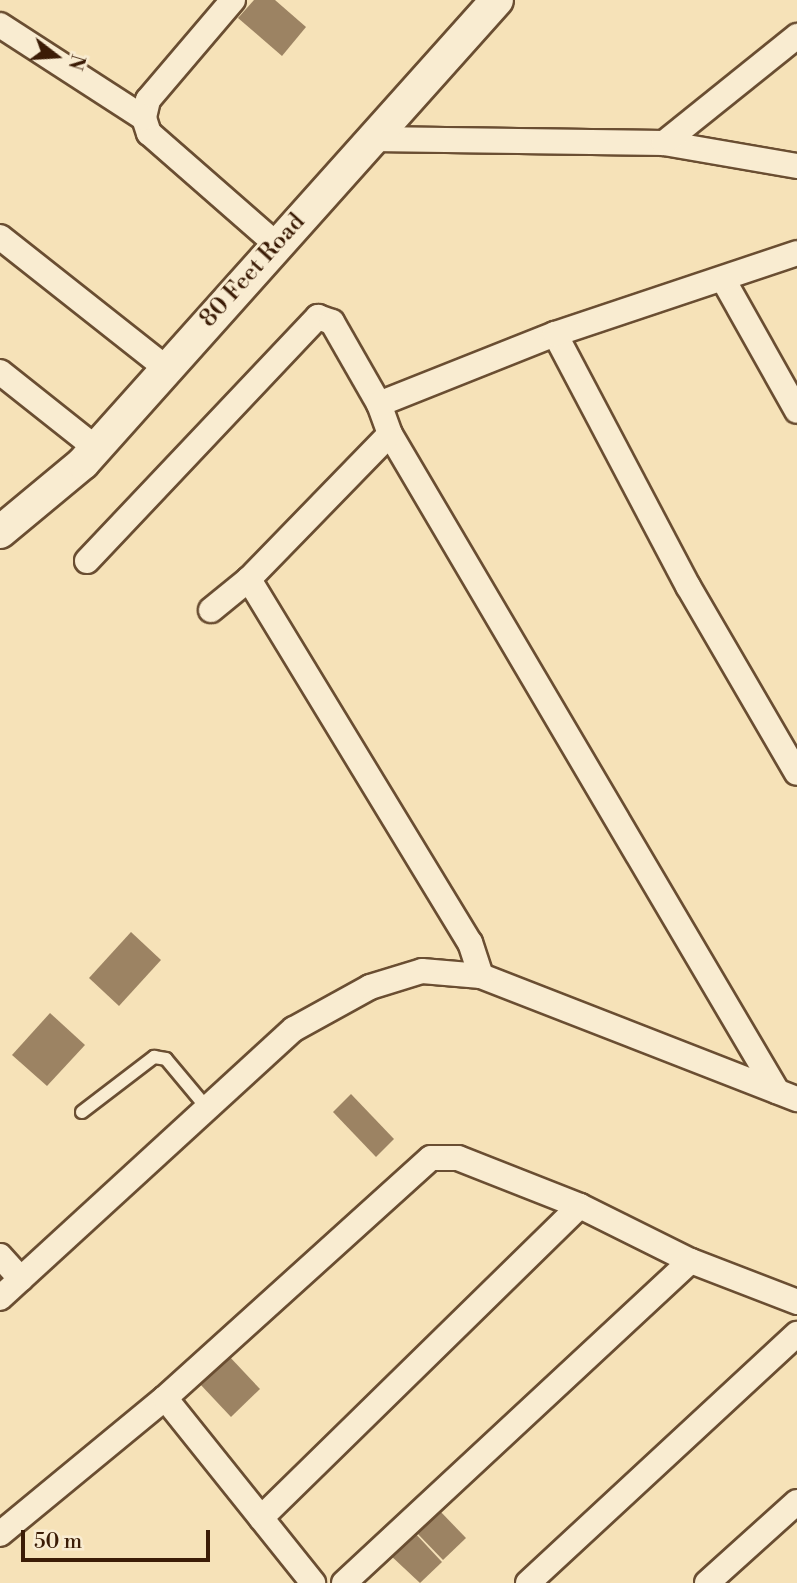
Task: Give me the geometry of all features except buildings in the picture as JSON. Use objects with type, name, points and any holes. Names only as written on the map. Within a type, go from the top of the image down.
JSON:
[{"type":"street","points":[[233,0],[148,100],[144,118],[149,133],[276,244]]},
{"type":"street","name":"80 Feet Road","points":[[0,533],[96,448],[497,0]]},
{"type":"street","points":[[0,25],[144,118]]},
{"type":"street","points":[[664,143],[797,36]]},
{"type":"street","points":[[373,139],[664,143],[797,166]]},
{"type":"street","points":[[0,237],[166,368]]},
{"type":"street","points":[[379,404],[555,334],[797,253]]},
{"type":"street","points":[[723,279],[797,411]]},
{"type":"street","points":[[87,561],[318,317],[332,322],[379,404],[390,433],[787,1095]]},
{"type":"street","points":[[555,334],[688,586],[797,773]]},
{"type":"street","points":[[0,372],[96,448]]},
{"type":"street","points":[[211,610],[249,579],[390,433]]},
{"type":"street","points":[[249,579],[470,943],[481,976]]},
{"type":"street","points":[[0,1298],[294,1029],[370,987],[422,971],[481,976],[787,1095]]},
{"type":"street","points":[[0,1534],[165,1398],[431,1158],[458,1158],[580,1206],[691,1261],[797,1302]]},
{"type":"street","points":[[261,1518],[580,1206]]},
{"type":"street","points":[[0,1256],[21,1279]]},
{"type":"street","points":[[344,1583],[691,1261]]},
{"type":"street","points":[[528,1583],[797,1334]]},
{"type":"street","points":[[165,1398],[313,1583]]},
{"type":"street","points":[[708,1583],[797,1502]]},
{"type":"lane","points":[[82,1112],[154,1056],[166,1059],[207,1108]]}]
